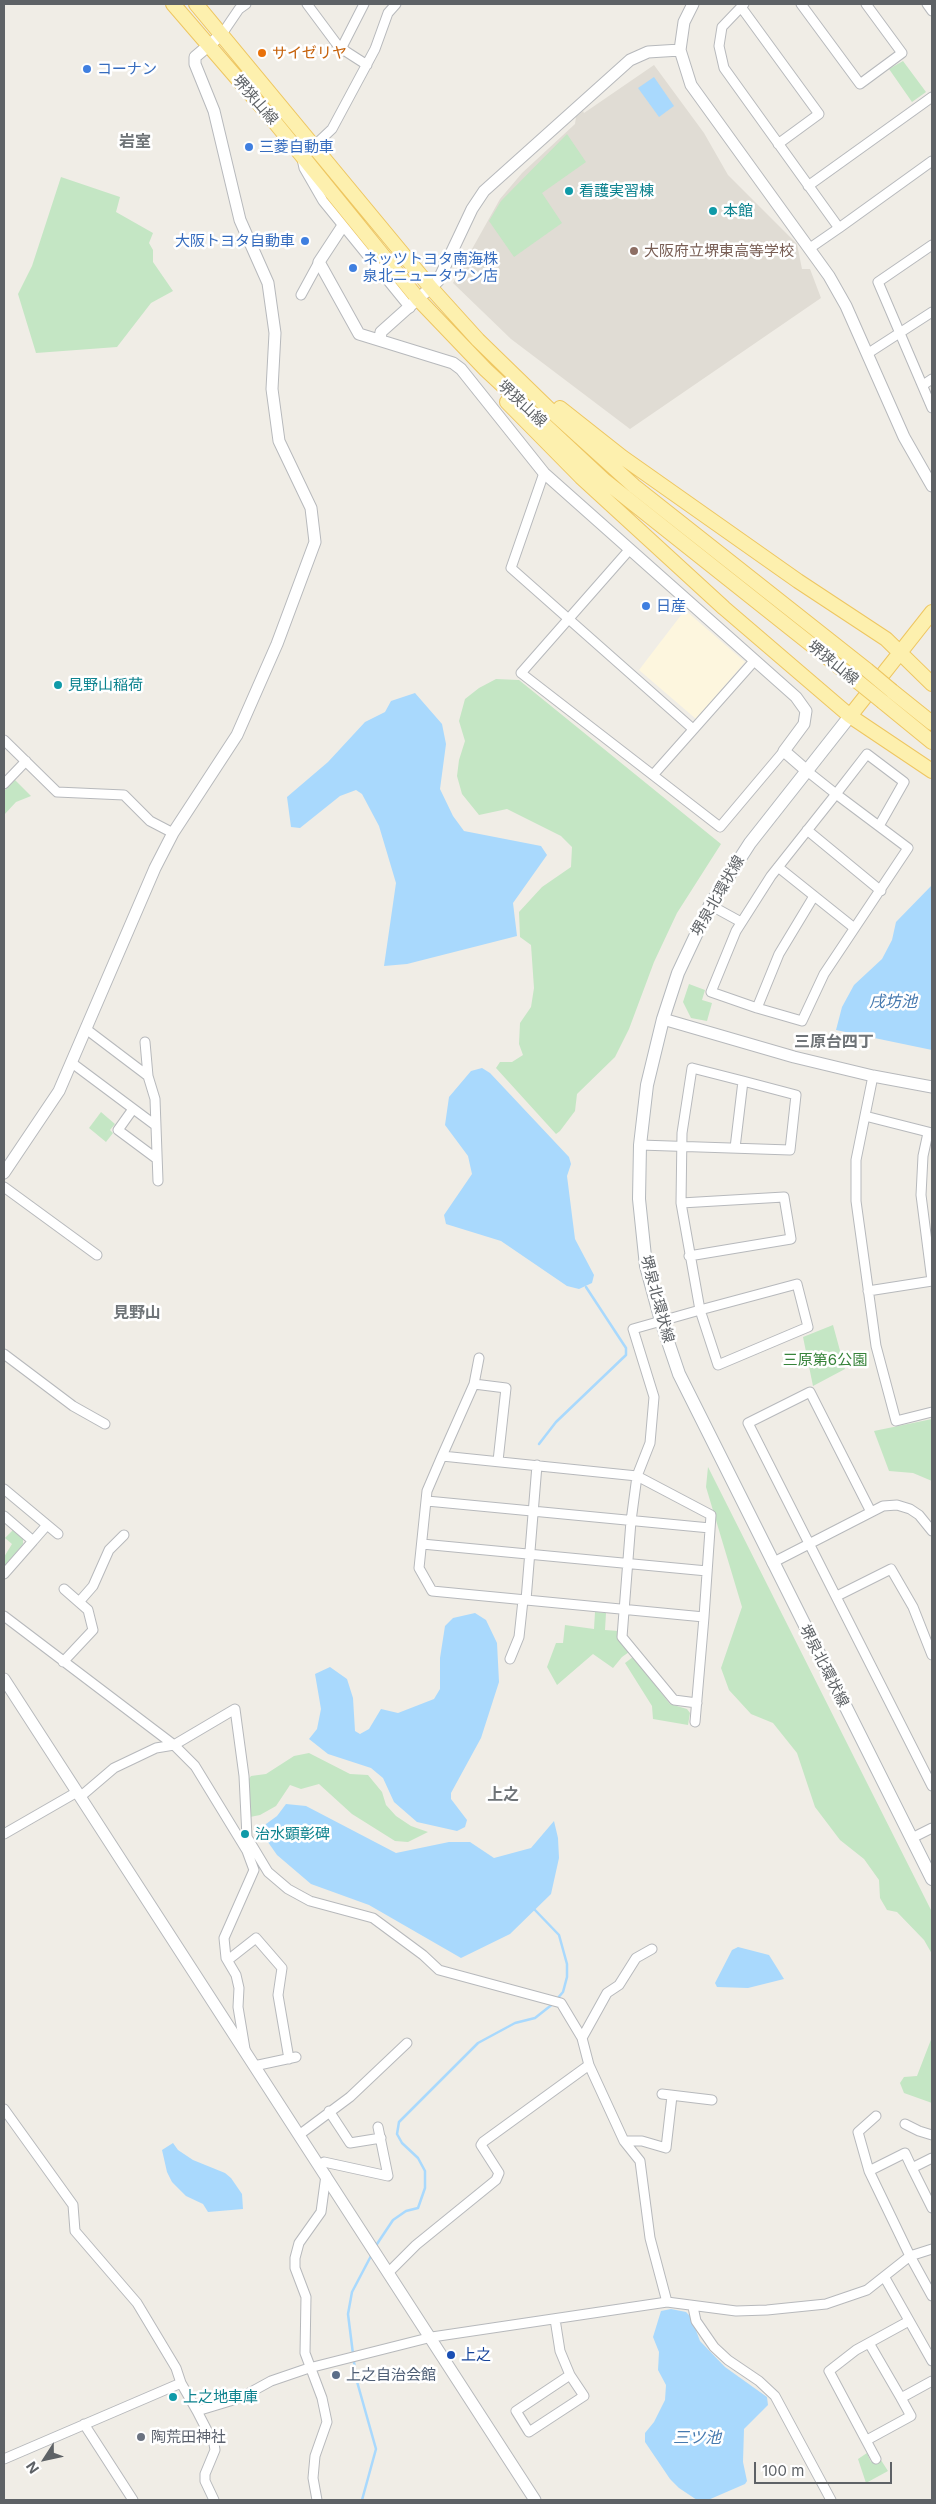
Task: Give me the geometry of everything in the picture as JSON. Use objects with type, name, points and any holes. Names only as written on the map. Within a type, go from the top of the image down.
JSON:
[{"type":"main road","name":"堺狭山線","points":[[173,4],[302,156],[414,304],[605,481],[932,742]]},
{"type":"main road","name":"堺狭山線","points":[[196,4],[431,288],[478,340],[556,416],[634,486],[932,723]]},
{"type":"main road","points":[[501,361],[622,457],[886,639],[932,684]]},
{"type":"main road","points":[[486,370],[506,401],[581,477],[724,608],[850,716],[932,771]]},
{"type":"main road","points":[[850,716],[932,612]]},
{"type":"main road","name":"堺泉北環状線","points":[[850,716],[750,843],[710,905],[678,973],[663,1019],[647,1085],[640,1144],[642,1232],[646,1266],[660,1321],[691,1402],[932,1879]]},
{"type":"street","points":[[4,1173],[59,1091],[155,868],[173,832],[237,735],[277,644],[315,542],[311,508],[279,441],[272,389],[274,333],[268,282],[240,220],[214,111],[194,64],[195,57],[222,34],[239,9],[246,4]]},
{"type":"street","points":[[307,4],[341,49],[367,65]]},
{"type":"street","points":[[341,49],[364,4]]},
{"type":"street","points":[[314,146],[332,129],[375,49],[388,13],[396,4]]},
{"type":"street","points":[[693,4],[684,22],[680,50],[691,85],[810,248],[846,306],[904,437],[932,486]]},
{"type":"street","points":[[801,4],[860,84],[902,53],[866,4]]},
{"type":"street","points":[[927,4],[932,11]]},
{"type":"street","points":[[778,144],[819,114],[742,5],[722,27],[719,46],[724,68],[778,144],[808,186],[839,228]]},
{"type":"street","points":[[380,340],[382,332],[438,281],[472,209],[484,191],[630,60],[648,52],[680,50]]},
{"type":"street","points":[[808,186],[932,97]]},
{"type":"street","points":[[302,156],[304,168],[323,201],[342,227],[414,304]]},
{"type":"street","points":[[810,248],[932,161]]},
{"type":"street","points":[[300,295],[342,227]]},
{"type":"street","points":[[932,245],[878,282],[932,408]]},
{"type":"street","points":[[319,262],[359,334],[453,363],[461,369],[544,473],[630,549],[755,660],[796,697],[806,711],[804,724],[720,827],[521,673],[630,549]]},
{"type":"street","points":[[867,354],[932,312]]},
{"type":"street","points":[[923,385],[932,379]]},
{"type":"street","points":[[544,473],[511,568],[693,729]]},
{"type":"street","points":[[653,775],[755,660]]},
{"type":"street","points":[[4,740],[57,792],[124,795],[150,821],[173,832]]},
{"type":"street","points":[[784,750],[836,794],[908,848],[824,974],[802,1021],[711,992],[741,922],[778,867],[836,794],[867,754],[904,782],[879,826]]},
{"type":"street","points":[[4,784],[26,761]]},
{"type":"street","points":[[807,830],[881,891]]},
{"type":"street","points":[[778,867],[854,927]]},
{"type":"street","points":[[757,1008],[780,954],[814,896]]},
{"type":"street","points":[[710,905],[741,922]]},
{"type":"street","points":[[663,1019],[786,1055],[874,1076],[932,1087]]},
{"type":"street","points":[[86,1029],[148,1076]]},
{"type":"street","points":[[145,1042],[148,1076],[155,1099],[158,1181]]},
{"type":"street","points":[[72,1063],[156,1125]]},
{"type":"street","points":[[640,1144],[682,1147],[790,1150],[796,1095],[692,1068],[685,1102],[682,1147],[681,1203],[700,1310],[718,1365],[808,1327],[797,1284],[700,1310],[660,1321],[633,1330],[654,1397],[650,1443],[637,1476],[631,1521],[622,1637],[674,1700],[696,1703]]},
{"type":"street","points":[[874,1076],[856,1160],[856,1201],[876,1346],[896,1421],[932,1412]]},
{"type":"street","points":[[735,1148],[743,1081]]},
{"type":"street","points":[[134,1109],[118,1130],[157,1159]]},
{"type":"street","points":[[865,1116],[930,1133],[923,1156],[921,1195],[932,1281],[868,1292]]},
{"type":"street","points":[[4,1187],[98,1255]]},
{"type":"street","points":[[681,1203],[784,1197],[789,1230],[790,1239],[689,1256]]},
{"type":"street","points":[[4,1354],[73,1406],[105,1424]]},
{"type":"street","points":[[478,1358],[474,1384],[428,1491],[419,1568],[432,1591],[704,1617]]},
{"type":"street","points":[[474,1384],[506,1388],[498,1461]]},
{"type":"street","points":[[871,1512],[810,1392],[748,1423],[928,1768],[932,1786]]},
{"type":"street","points":[[442,1456],[637,1476],[711,1515],[695,1722]]},
{"type":"street","points":[[510,1659],[519,1637],[525,1600],[531,1554],[537,1465]]},
{"type":"street","points":[[4,1489],[58,1534]]},
{"type":"street","points":[[427,1501],[710,1528]]},
{"type":"street","points":[[772,1563],[809,1542],[871,1512],[890,1506],[910,1509],[919,1515],[932,1531]]},
{"type":"street","points":[[4,1516],[33,1541]]},
{"type":"street","points":[[4,1574],[47,1525]]},
{"type":"street","points":[[79,1602],[93,1586],[109,1550],[124,1535]]},
{"type":"street","points":[[422,1544],[708,1571]]},
{"type":"street","points":[[837,1596],[892,1569],[913,1607],[932,1655]]},
{"type":"street","points":[[63,1662],[93,1630],[88,1610],[64,1588]]},
{"type":"street","points":[[4,1616],[174,1745],[195,1766],[268,1872],[288,1889],[310,1901],[373,1918],[423,1955],[439,1970],[561,2003],[582,2038],[589,2065],[624,2142],[640,2161],[650,2238],[667,2302]]},
{"type":"street","points":[[4,1679],[298,2134],[432,2337],[535,2500]]},
{"type":"street","points":[[4,1834],[79,1795],[114,1768],[156,1748],[174,1745],[235,1709],[244,1776],[244,1839],[254,1870],[224,1938],[228,1960],[236,1975],[239,1988],[238,2006],[246,2054]]},
{"type":"street","points":[[912,1838],[932,1828]]},
{"type":"street","points":[[228,1960],[256,1938],[282,1968],[278,1995],[292,2058],[254,2066]]},
{"type":"street","points":[[582,2038],[607,1993],[619,1985],[636,1958],[652,1949]]},
{"type":"street","points":[[298,2134],[329,2110],[350,2097],[407,2044]]},
{"type":"street","points":[[389,2272],[416,2245],[496,2180],[499,2173],[481,2145],[483,2142],[589,2065]]},
{"type":"street","points":[[662,2094],[712,2100]]},
{"type":"street","points":[[624,2142],[642,2141],[666,2148],[672,2096]]},
{"type":"street","points":[[4,2109],[73,2205],[75,2231],[137,2303],[176,2368],[180,2383],[214,2444],[215,2450],[205,2474],[205,2481],[214,2500]]},
{"type":"street","points":[[329,2110],[350,2143],[381,2138]]},
{"type":"street","points":[[876,2116],[858,2132],[869,2171],[910,2256],[932,2296]]},
{"type":"street","points":[[905,2124],[932,2135]]},
{"type":"street","points":[[319,2165],[324,2162],[388,2176],[378,2127]]},
{"type":"street","points":[[869,2171],[905,2154],[932,2208]]},
{"type":"street","points":[[912,2168],[932,2158]]},
{"type":"street","points":[[317,2500],[313,2478],[315,2456],[326,2422],[322,2398],[309,2368],[305,2353],[306,2297],[295,2268],[294,2258],[299,2243],[321,2212],[326,2175]]},
{"type":"street","points":[[197,2411],[240,2398],[271,2381],[309,2368],[432,2337],[667,2302],[693,2307],[736,2311],[826,2304],[867,2290],[910,2256],[932,2248]]},
{"type":"street","points":[[884,2278],[932,2361]]},
{"type":"street","points":[[693,2307],[696,2320],[714,2347],[728,2360],[759,2381],[775,2396],[831,2500]]},
{"type":"street","points":[[555,2319],[560,2351],[570,2375],[584,2396],[529,2432],[516,2411],[570,2375]]},
{"type":"street","points":[[876,2459],[829,2371],[869,2342],[909,2321]]},
{"type":"street","points":[[867,2440],[911,2416],[869,2342]]},
{"type":"street","points":[[901,2398],[932,2381]]},
{"type":"street","points":[[4,2459],[180,2383]]},
{"type":"street","points":[[84,2424],[133,2500]]},
{"type":"shaded area","name":"大阪府立堺東高等学校","points":[[654,65],[704,133],[728,175],[797,244],[802,269],[810,269],[821,298],[630,429],[511,339],[453,283],[500,199],[522,173],[575,124],[576,117],[583,111],[584,113]]},
{"type":"shaded area","points":[[685,610],[745,662],[696,719],[639,670]]},
{"type":"green space","points":[[903,61],[926,92],[912,102],[889,69]]},
{"type":"green space","points":[[567,134],[586,162],[542,193],[562,223],[514,257],[489,221],[501,201]]},
{"type":"green space","points":[[61,177],[120,197],[116,212],[153,233],[149,243],[153,250],[153,262],[173,291],[151,303],[117,347],[36,353],[18,294],[32,266]]},
{"type":"green space","points":[[496,679],[519,680],[721,844],[677,913],[654,962],[629,1029],[615,1057],[577,1094],[575,1111],[556,1134],[496,1068],[500,1062],[512,1062],[523,1055],[519,1044],[520,1023],[531,1007],[534,988],[531,945],[520,937],[519,912],[542,887],[571,867],[572,847],[561,836],[507,809],[479,815],[462,794],[457,776],[459,760],[465,741],[459,721],[465,699],[479,688]]},
{"type":"green space","points":[[15,780],[31,796],[16,802],[4,815],[4,791]]},
{"type":"green space","points":[[689,984],[705,990],[702,1000],[712,1003],[707,1021],[691,1018],[683,1002]]},
{"type":"green space","points":[[101,1112],[115,1124],[110,1130],[113,1133],[106,1142],[89,1128]]},
{"type":"green space","name":"三原第6公園","points":[[833,1325],[845,1369],[813,1386],[803,1337]]},
{"type":"green space","points":[[932,1419],[932,1481],[913,1473],[889,1471],[874,1431]]},
{"type":"green space","points":[[708,1467],[932,1912],[932,1954],[924,1940],[897,1912],[887,1910],[880,1898],[879,1880],[864,1859],[840,1840],[815,1807],[797,1753],[773,1723],[751,1714],[729,1690],[721,1668],[742,1607],[706,1487]]},
{"type":"green space","points":[[13,1530],[23,1539],[23,1544],[4,1567],[4,1557],[12,1544],[5,1538]]},
{"type":"green space","points":[[595,1612],[606,1613],[605,1630],[619,1631],[629,1652],[613,1668],[593,1654],[557,1685],[547,1667],[556,1643],[563,1643],[565,1625],[594,1629]]},
{"type":"green space","points":[[633,1657],[670,1704],[687,1709],[690,1713],[688,1725],[653,1719],[652,1706],[625,1663]]},
{"type":"green space","points":[[309,1753],[350,1774],[368,1775],[382,1792],[386,1805],[396,1816],[411,1826],[428,1832],[408,1842],[395,1841],[352,1814],[319,1784],[301,1789],[290,1785],[276,1806],[260,1815],[250,1817],[248,1780],[251,1776],[266,1774],[294,1756]]},
{"type":"green space","points":[[932,2037],[932,2103],[904,2093],[900,2083],[904,2077],[917,2076]]},
{"type":"green space","points":[[867,2453],[871,2462],[879,2457],[888,2471],[866,2483],[858,2459]]},
{"type":"water","points":[[654,77],[674,106],[659,117],[638,88]]},
{"type":"water","points":[[415,693],[442,724],[446,744],[440,789],[453,816],[464,831],[541,846],[547,855],[513,903],[517,936],[407,964],[384,966],[396,883],[379,826],[362,794],[356,790],[340,796],[300,828],[291,827],[287,797],[328,762],[365,722],[385,712],[391,701]]},
{"type":"water","name":"戌坊池","points":[[932,885],[932,1050],[836,1030],[842,1007],[854,985],[882,959],[892,940],[896,922]]},
{"type":"water","points":[[482,1068],[490,1073],[569,1157],[571,1164],[567,1176],[575,1239],[594,1275],[592,1283],[579,1289],[567,1286],[501,1241],[446,1224],[444,1215],[472,1174],[468,1156],[445,1125],[449,1097],[471,1071]]},
{"type":"water","points":[[475,1613],[486,1620],[497,1643],[499,1682],[481,1738],[451,1793],[451,1799],[467,1820],[465,1827],[457,1831],[417,1822],[394,1802],[383,1778],[371,1768],[328,1754],[309,1739],[317,1729],[321,1709],[315,1674],[330,1667],[347,1679],[353,1698],[355,1731],[360,1734],[369,1729],[381,1709],[398,1713],[434,1699],[440,1689],[440,1658],[445,1626],[453,1618]]},
{"type":"water","points":[[286,1804],[306,1806],[396,1853],[449,1842],[470,1842],[494,1858],[531,1848],[554,1821],[558,1838],[559,1858],[551,1894],[510,1934],[461,1958],[369,1905],[311,1884],[277,1855],[263,1835],[266,1824],[277,1816]]},
{"type":"water","points":[[738,1947],[769,1955],[784,1979],[748,1988],[717,1987],[715,1983],[732,1950]]},
{"type":"water","points":[[173,2143],[178,2150],[193,2160],[225,2173],[231,2178],[242,2194],[243,2209],[208,2212],[203,2204],[186,2196],[172,2182],[167,2172],[162,2150]]},
{"type":"water","name":"三ツ池","points":[[671,2309],[686,2312],[691,2317],[700,2341],[725,2367],[767,2397],[768,2405],[744,2429],[743,2462],[747,2481],[745,2484],[708,2500],[697,2500],[679,2488],[670,2479],[645,2442],[645,2433],[654,2422],[665,2400],[666,2385],[658,2370],[659,2352],[653,2337],[661,2311]]},
{"type":"waterway","points":[[539,1444],[556,1422],[626,1355],[626,1348],[586,1287]]},
{"type":"waterway","points":[[534,1909],[559,1935],[567,1964],[567,1977],[563,1992],[557,1999]]},
{"type":"waterway","points":[[375,2247],[393,2220],[406,2211],[418,2208],[425,2188],[425,2171],[418,2158],[402,2143],[397,2134],[399,2122],[478,2043],[515,2023],[535,2018],[554,2003]]},
{"type":"waterway","points":[[362,2500],[376,2449],[356,2378],[348,2314],[352,2292],[372,2254]]},
{"type":"place","name":"サイゼリヤ","points":[[262,53]]},
{"type":"place","name":"コーナン","points":[[87,69]]},
{"type":"place","name":"三菱自動車","points":[[249,147]]},
{"type":"place","name":"看護実習棟","points":[[569,191]]},
{"type":"place","name":"本館","points":[[713,211]]},
{"type":"place","name":"大阪トヨタ自動車","points":[[305,241]]},
{"type":"place","name":"大阪府立堺東高等学校","points":[[634,251]]},
{"type":"place","name":"ネッツトヨタ南海株 泉北ニュータウン店","points":[[353,268]]},
{"type":"place","name":"日産","points":[[646,606]]},
{"type":"place","name":"見野山稲荷","points":[[58,685]]},
{"type":"place","name":"治水顕彰碑","points":[[245,1834]]},
{"type":"place","name":"上之","points":[[451,2355]]},
{"type":"place","name":"上之自治会館","points":[[336,2375]]},
{"type":"place","name":"上之地車庫","points":[[173,2397]]},
{"type":"place","name":"陶荒田神社","points":[[141,2437]]},
{"type":"district","name":"岩室","points":[[135,142]]},
{"type":"district","name":"三原台四丁","points":[[834,1042]]},
{"type":"district","name":"見野山","points":[[137,1313]]},
{"type":"district","name":"上之","points":[[503,1795]]}]
